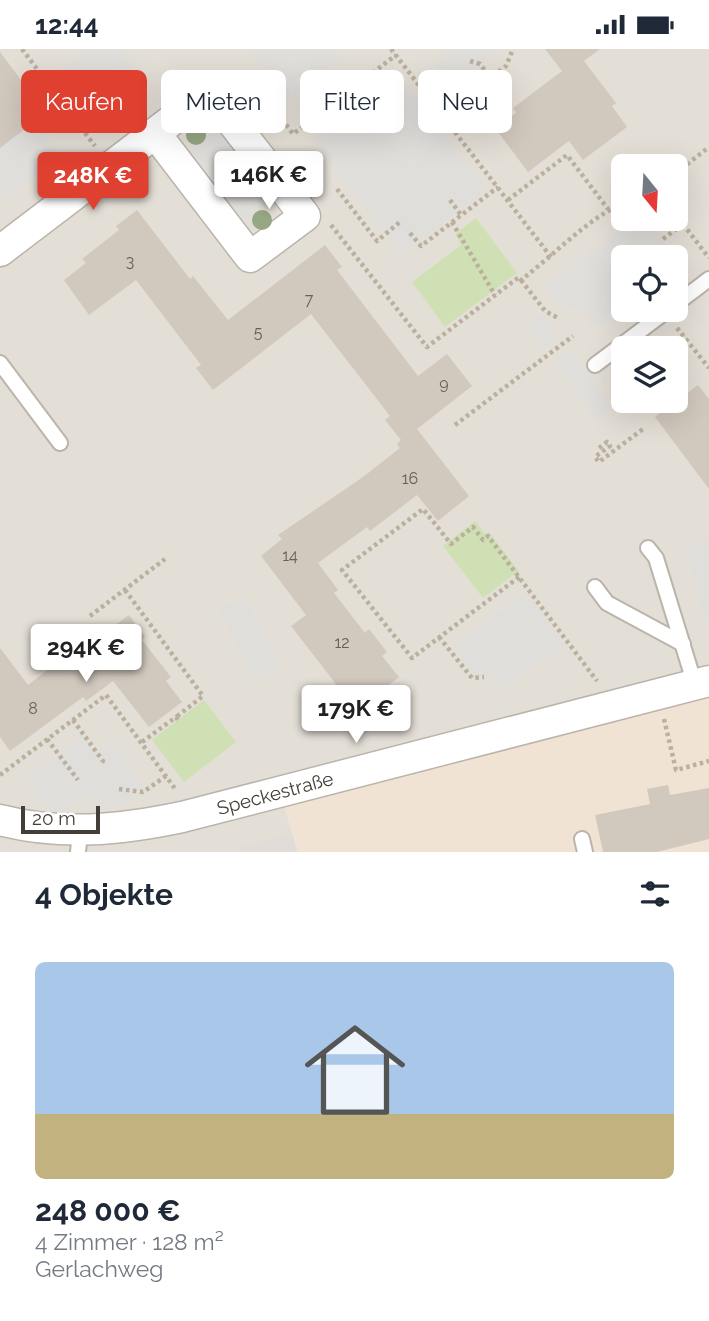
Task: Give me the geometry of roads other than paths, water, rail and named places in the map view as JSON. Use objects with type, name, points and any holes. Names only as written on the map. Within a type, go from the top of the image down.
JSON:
[{"type":"street","points":[[0,251],[111,167],[155,133],[209,92],[304,216],[250,257],[155,133]]},
{"type":"street","name":"Speckestraße","points":[[0,820],[79,842],[702,683]]},
{"type":"lane","points":[[688,295],[709,279]]},
{"type":"lane","points":[[596,365],[653,322]]},
{"type":"lane","points":[[0,363],[60,443]]},
{"type":"lane","points":[[648,548],[656,558],[683,644],[702,683]]},
{"type":"lane","points":[[595,587],[607,603],[683,644]]}]
